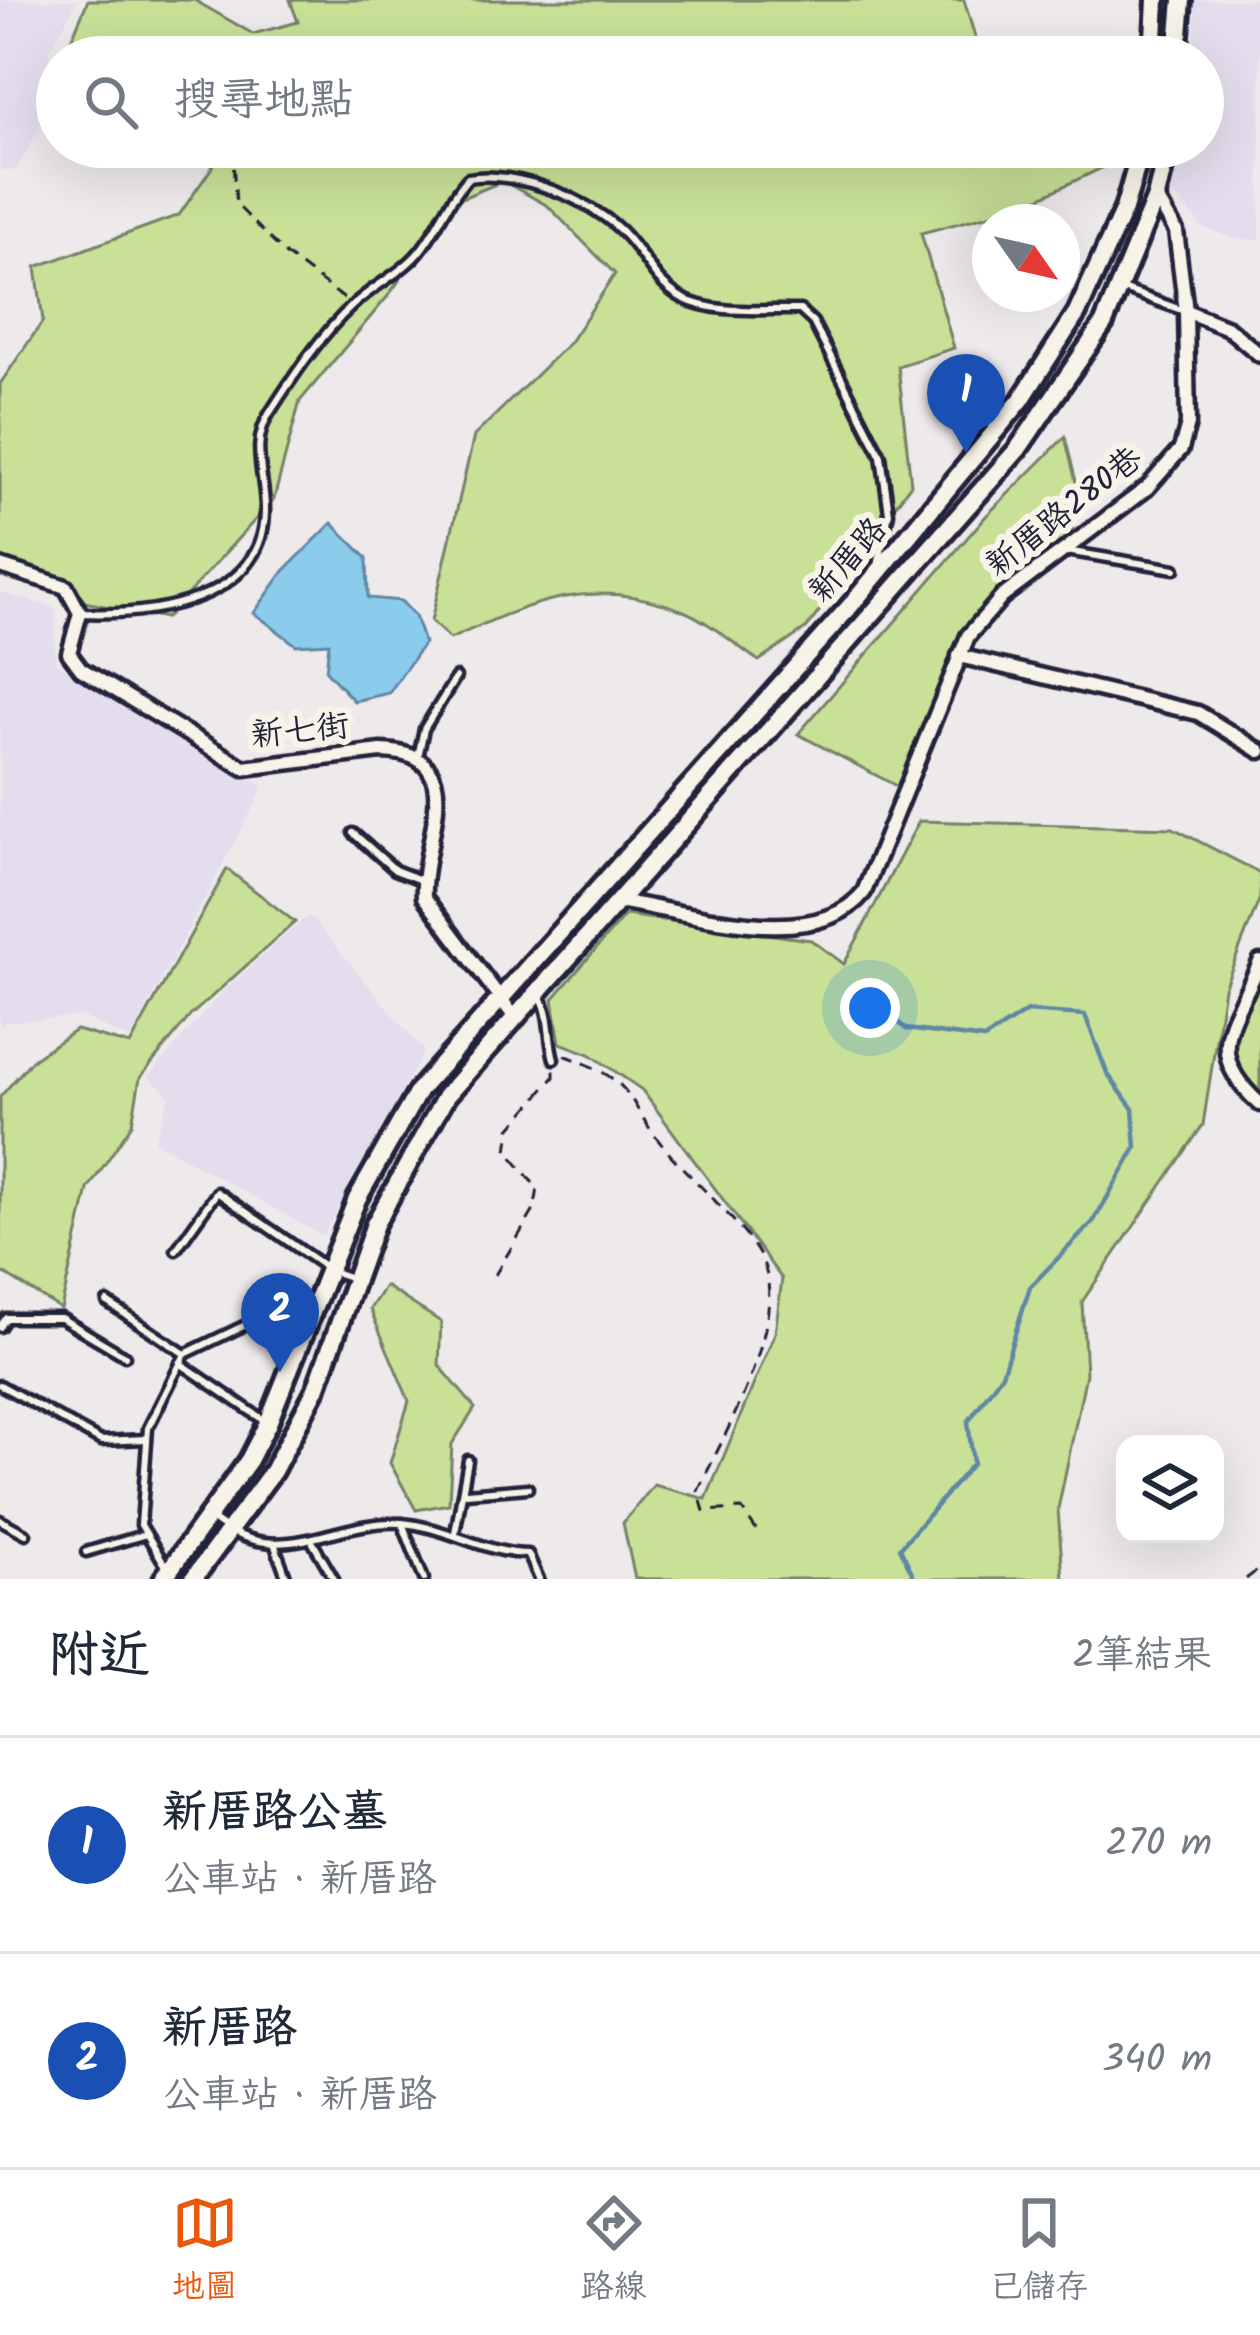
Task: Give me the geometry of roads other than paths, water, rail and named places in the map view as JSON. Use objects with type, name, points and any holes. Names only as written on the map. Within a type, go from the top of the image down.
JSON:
[{"type":"street","points":[[1154,36],[1156,0]]},
{"type":"street","points":[[1179,36],[1182,0]]},
{"type":"street","name":"新厝路","points":[[166,1575],[268,1423],[302,1348],[357,1199],[419,1090],[879,573],[1021,400],[1077,314],[1124,209],[1136,168]]},
{"type":"street","name":"新厝路","points":[[193,1579],[272,1471],[316,1389],[374,1224],[446,1096],[536,989],[899,586],[1069,381],[1120,288],[1163,168]]},
{"type":"street","name":"新厝路280巷","points":[[616,901],[791,928],[843,912],[864,892],[889,842],[959,656],[983,615],[1147,488],[1181,448],[1187,424],[1186,311],[1176,230],[1156,196]]},
{"type":"street","points":[[1186,311],[1228,328],[1260,355]]},
{"type":"street","points":[[0,566],[57,581],[75,596],[80,613]]},
{"type":"street","name":"新七街","points":[[80,613],[69,653],[81,669],[229,763],[260,767],[381,751],[418,760]]},
{"type":"street","points":[[959,656],[1198,712],[1260,752]]},
{"type":"street","points":[[418,760],[436,778],[439,794],[423,881],[430,910],[479,964],[497,998],[513,1015]]},
{"type":"street","points":[[568,919],[585,936]]},
{"type":"street","points":[[1260,962],[1225,1036],[1226,1060],[1260,1104]]},
{"type":"lane","points":[[80,613],[164,610],[222,585],[252,562],[261,548],[265,508],[259,435],[352,305],[423,247],[468,178],[490,174],[597,213],[626,235],[655,278],[684,299],[720,308],[800,310],[826,346],[881,456],[889,513],[879,573],[899,586]]},
{"type":"lane","points":[[1120,288],[1186,311]]},
{"type":"lane","points":[[1063,551],[1175,568]]},
{"type":"lane","points":[[418,760],[424,729],[456,676]]},
{"type":"lane","points":[[353,832],[395,870],[423,881]]},
{"type":"lane","points":[[536,989],[550,1012],[554,1059]]},
{"type":"lane","points":[[176,1250],[217,1192],[331,1270],[355,1280]]},
{"type":"lane","points":[[107,1302],[184,1354]]},
{"type":"lane","points":[[0,1327],[6,1318],[61,1318],[125,1356]]},
{"type":"lane","points":[[166,1575],[143,1535],[147,1439],[151,1418],[184,1354],[256,1320],[302,1348]]},
{"type":"lane","points":[[180,1363],[268,1423]]},
{"type":"lane","points":[[0,1385],[101,1441],[147,1439]]},
{"type":"lane","points":[[454,1534],[468,1460]]},
{"type":"lane","points":[[465,1493],[528,1488]]},
{"type":"lane","points":[[209,1516],[229,1532],[313,1543],[369,1523],[402,1523],[512,1554],[528,1553],[538,1579]]},
{"type":"lane","points":[[0,1520],[26,1534]]},
{"type":"lane","points":[[402,1523],[424,1579]]},
{"type":"lane","points":[[86,1552],[143,1535]]},
{"type":"lane","points":[[274,1541],[287,1579]]},
{"type":"lane","points":[[313,1543],[334,1579]]},
{"type":"water","points":[[332,523],[367,558],[368,598],[401,601],[415,616],[424,643],[389,693],[354,701],[326,671],[329,643],[296,645],[254,613],[284,571]]},
{"type":"waterway","points":[[860,989],[906,1029],[984,1039],[1027,1011],[1085,1015],[1107,1073],[1133,1109],[1136,1148],[1093,1222],[1030,1287],[1002,1374],[968,1422],[973,1463],[900,1548],[915,1579]]},
{"type":"place","name":"新厝路公墓","points":[[966,453]]},
{"type":"place","name":"新厝路","points":[[280,1372]]}]
